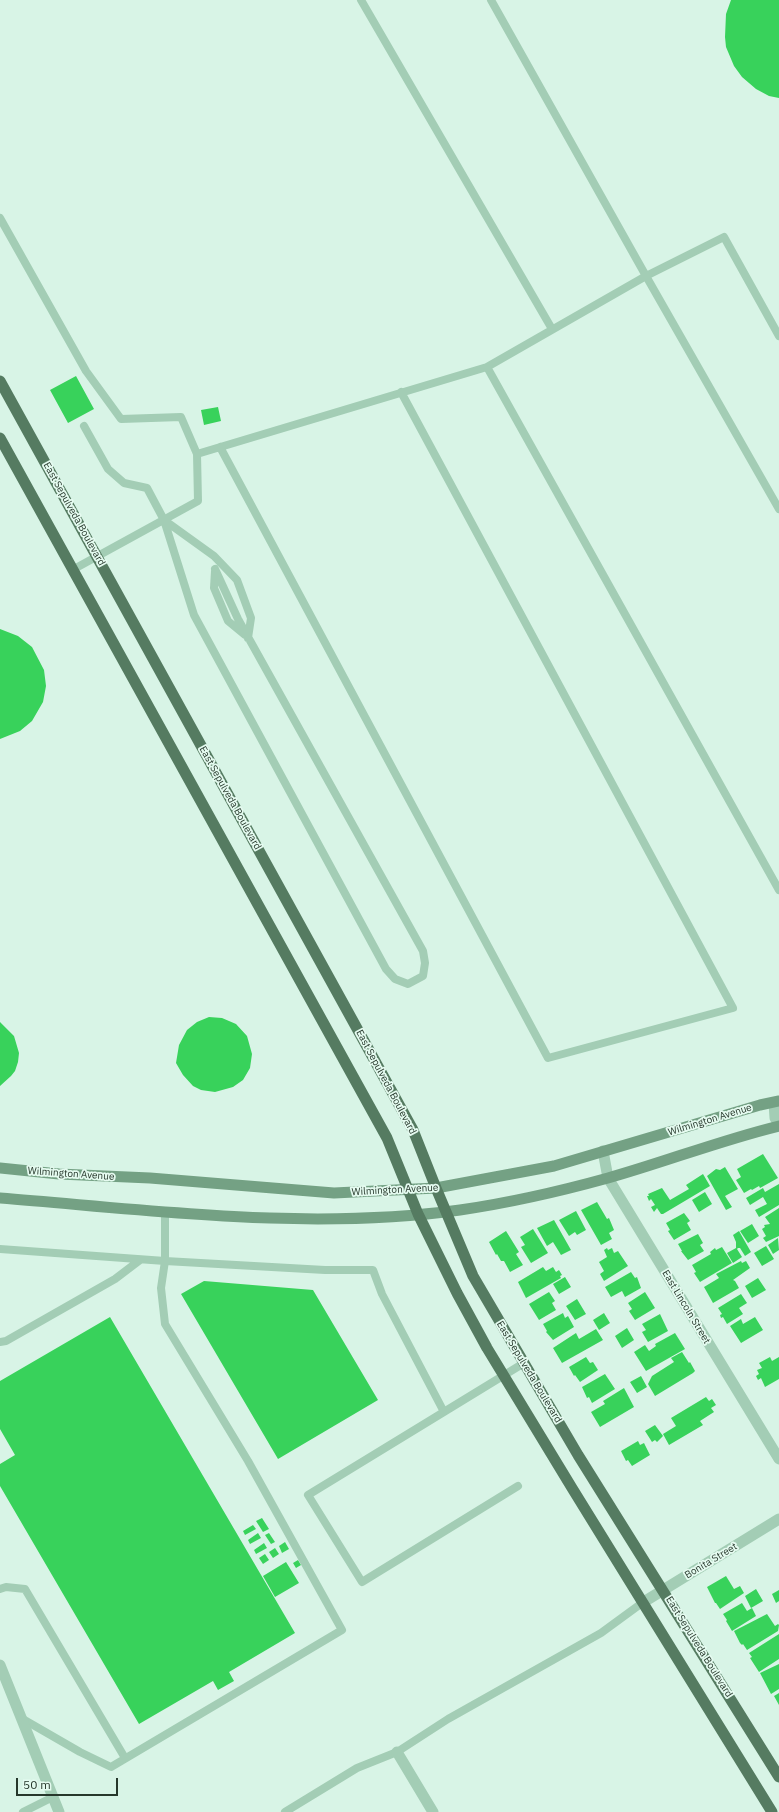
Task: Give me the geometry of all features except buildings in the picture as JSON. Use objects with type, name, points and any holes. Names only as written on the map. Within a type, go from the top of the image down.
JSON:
[{"type":"main road","name":"East Sepulveda Boulevard","points":[[0,381],[413,1130],[473,1276],[578,1455],[779,1777]]},
{"type":"main road","points":[[0,438],[74,569],[387,1138],[407,1190],[457,1293],[504,1375],[642,1603],[771,1811]]},
{"type":"main road","name":"Wilmington Avenue","points":[[0,1168],[60,1174],[150,1178],[334,1193],[436,1188],[554,1166],[760,1105],[776,1102]]},
{"type":"main road","points":[[0,1198],[267,1218],[334,1219],[418,1214],[446,1211],[559,1191],[608,1178],[779,1125]]},
{"type":"street","points":[[776,1102],[775,1118],[779,1125]]},
{"type":"street","name":"East Lincoln Street","points":[[603,1151],[608,1178],[779,1459]]},
{"type":"street","name":"Bonita Street","points":[[642,1603],[779,1519]]},
{"type":"street","points":[[0,1665],[59,1812]]},
{"type":"street","points":[[397,1752],[433,1812]]},
{"type":"lane","points":[[361,0],[552,329]]},
{"type":"lane","points":[[491,0],[779,509]]},
{"type":"lane","points":[[0,218],[86,371],[121,419],[181,417],[197,454],[198,501],[74,569]]},
{"type":"lane","points":[[197,454],[487,367],[646,276],[724,237],[779,336]]},
{"type":"lane","points":[[487,367],[779,890]]},
{"type":"lane","points":[[220,447],[548,1058],[733,1008],[401,392]]},
{"type":"lane","points":[[84,426],[108,469],[124,483],[147,488],[164,520],[194,615],[386,969],[395,979],[408,984],[423,976],[425,963],[423,951],[248,638],[228,621],[214,588],[214,556]]},
{"type":"lane","points":[[164,520],[214,556],[237,580],[251,618],[248,638]]},
{"type":"lane","points":[[21,1718],[80,1752],[111,1767],[342,1630],[248,1461],[165,1324],[161,1288],[165,1261],[164,1211]]},
{"type":"lane","points":[[0,1249],[140,1260],[325,1270],[373,1270],[382,1294],[444,1412]]},
{"type":"lane","points":[[0,1342],[6,1341],[116,1279],[140,1260]]},
{"type":"lane","points":[[518,1486],[362,1582],[308,1495],[524,1363]]},
{"type":"lane","points":[[0,1589],[6,1587],[25,1589],[125,1758]]},
{"type":"lane","points":[[284,1812],[356,1768],[397,1752],[448,1719],[601,1633],[642,1603]]},
{"type":"lane","points":[[23,1812],[53,1798]]}]
